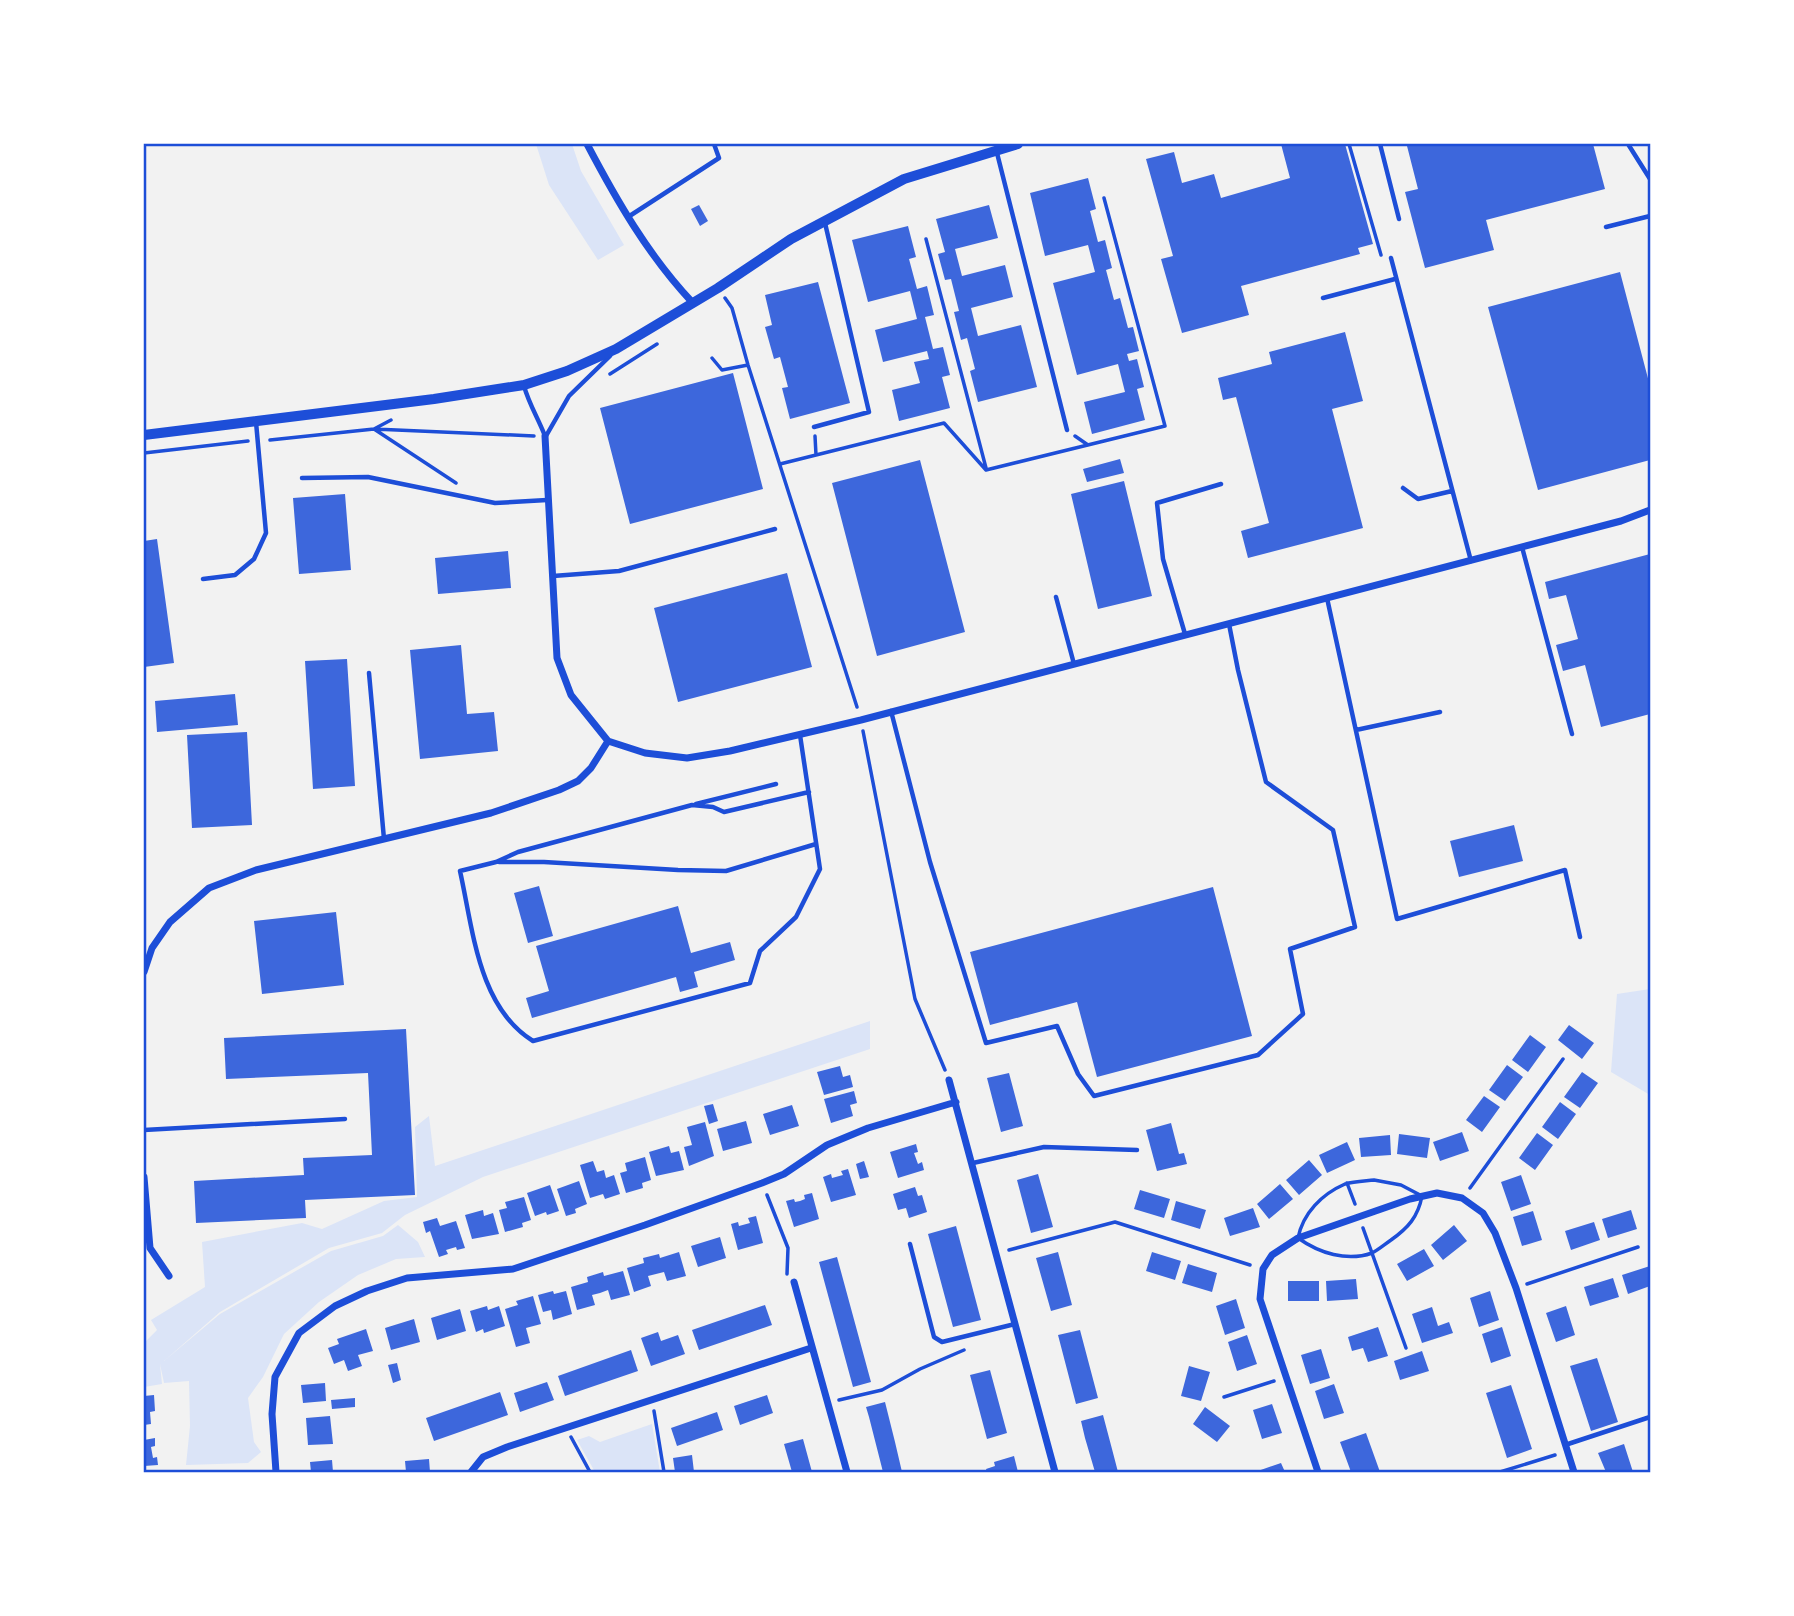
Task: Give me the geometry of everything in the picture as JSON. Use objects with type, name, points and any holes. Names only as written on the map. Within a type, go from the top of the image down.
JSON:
[{"type":"street","points":[[587,144],[628,217],[666,275],[692,302]]},
{"type":"street","points":[[144,435],[524,385],[567,371],[616,349],[718,288],[792,239],[904,179],[1018,144]]},
{"type":"street","points":[[545,436],[557,658],[571,695],[608,741],[645,753],[687,758],[730,751],[861,720],[1621,521],[1650,509]]},
{"type":"street","points":[[144,972],[152,948],[170,922],[209,888],[256,870],[491,813],[578,781],[591,768],[608,741]]},
{"type":"street","points":[[949,1080],[1055,1472]]},
{"type":"street","points":[[276,1472],[272,1414],[275,1377],[299,1333],[335,1306],[407,1278],[513,1269],[762,1183],[784,1174],[827,1145],[868,1128],[956,1102]]},
{"type":"street","points":[[144,1177],[147,1248],[169,1276]]},
{"type":"street","points":[[1318,1472],[1260,1299],[1263,1269],[1272,1255],[1298,1238],[1437,1193],[1462,1198],[1483,1213],[1495,1233],[1516,1288],[1574,1472]]},
{"type":"street","points":[[794,1282],[847,1472]]},
{"type":"street","points":[[471,1472],[483,1457],[566,1427],[811,1348]]},
{"type":"lane","points":[[628,217],[719,158],[714,144]]},
{"type":"lane","points":[[1380,144],[1399,219]]},
{"type":"lane","points":[[1629,144],[1650,179]]},
{"type":"lane","points":[[996,150],[1067,430]]},
{"type":"lane","points":[[1605,227],[1650,216]]},
{"type":"lane","points":[[814,427],[869,412],[825,221]]},
{"type":"lane","points":[[1391,258],[1471,561]]},
{"type":"lane","points":[[1323,298],[1395,279]]},
{"type":"lane","points":[[545,436],[569,396],[616,349]]},
{"type":"lane","points":[[524,385],[530,406],[545,436]]},
{"type":"lane","points":[[203,579],[235,575],[254,559],[266,533],[256,422]]},
{"type":"lane","points":[[302,478],[368,477],[495,503],[547,500]]},
{"type":"lane","points":[[1185,635],[1163,559],[1157,503],[1221,484]]},
{"type":"lane","points":[[1403,488],[1418,499],[1452,491]]},
{"type":"lane","points":[[553,576],[619,571],[775,529]]},
{"type":"lane","points":[[1522,547],[1572,734]]},
{"type":"lane","points":[[1056,597],[1074,664]]},
{"type":"lane","points":[[1327,598],[1397,919],[1565,870],[1580,937]]},
{"type":"lane","points":[[891,711],[930,862],[986,1043],[1057,1026],[1078,1074],[1094,1096],[1258,1055],[1303,1014],[1290,949],[1355,927],[1333,830],[1266,782],[1229,624]]},
{"type":"lane","points":[[369,673],[384,839]]},
{"type":"lane","points":[[1356,730],[1440,712]]},
{"type":"lane","points":[[776,784],[518,852],[496,862],[460,872],[483,972],[505,1018],[533,1041],[750,983],[760,951],[796,917],[820,869],[800,734]]},
{"type":"lane","points":[[692,805],[713,807],[724,812],[809,792]]},
{"type":"lane","points":[[496,862],[726,871],[816,844]]},
{"type":"lane","points":[[144,1130],[345,1119]]},
{"type":"lane","points":[[973,1163],[1044,1147],[1137,1150]]},
{"type":"lane","points":[[910,1244],[934,1337],[942,1342],[1016,1324]]},
{"type":"lane","points":[[1566,1448],[1650,1417]]},
{"type":"path","points":[[1349,144],[1379,255],[1391,258]]},
{"type":"path","points":[[986,470],[1165,426],[1104,198]]},
{"type":"path","points":[[926,239],[986,470]]},
{"type":"path","points":[[718,288],[732,308],[861,720],[915,999],[949,1080]]},
{"type":"path","points":[[712,358],[722,370],[748,365]]},
{"type":"path","points":[[398,417],[374,429],[460,485],[463,496]]},
{"type":"path","points":[[780,464],[944,423],[986,470]]},
{"type":"path","points":[[814,427],[816,455]]},
{"type":"path","points":[[1462,1198],[1563,1059]]},
{"type":"path","points":[[1374,1181],[1401,1185],[1422,1196],[1419,1213],[1401,1233],[1372,1253],[1342,1257],[1312,1248],[1298,1238],[1301,1222],[1320,1200],[1347,1183],[1374,1181]]},
{"type":"path","points":[[762,1183],[788,1248],[786,1272],[794,1282]]},
{"type":"path","points":[[1347,1183],[1406,1348]]},
{"type":"path","points":[[997,1254],[1115,1222],[1263,1269]]},
{"type":"path","points":[[1516,1288],[1638,1247]]},
{"type":"path","points":[[827,1404],[881,1390],[920,1369],[969,1348]]},
{"type":"path","points":[[1224,1396],[1286,1377]]},
{"type":"path","points":[[652,1399],[664,1472]]},
{"type":"path","points":[[566,1427],[590,1472]]},
{"type":"path","points":[[1500,1472],[1566,1448]]},
{"type":"shaded area","points":[[536,144],[572,144],[581,171],[624,245],[598,260],[549,185]]},
{"type":"shaded area","points":[[1650,989],[1650,1095],[1611,1072],[1617,994]]},
{"type":"shaded area","points":[[870,1021],[870,1049],[483,1177],[405,1215],[382,1233],[329,1248],[220,1312],[164,1361],[220,1314],[331,1251],[383,1236],[398,1225],[418,1242],[425,1257],[396,1259],[358,1275],[319,1302],[284,1334],[263,1377],[248,1398],[254,1442],[261,1452],[248,1463],[186,1465],[190,1426],[189,1381],[164,1383],[160,1364],[162,1384],[144,1387],[144,1343],[157,1330],[151,1320],[205,1287],[202,1242],[302,1223],[322,1229],[384,1201],[417,1197],[415,1127],[429,1116],[435,1166]]},
{"type":"shaded area","points":[[652,1424],[660,1472],[595,1472],[577,1440],[589,1436],[600,1442]]},
{"type":"building","points":[[1281,144],[1345,144],[1373,244],[1358,248],[1360,254],[1241,286],[1249,315],[1182,333],[1161,259],[1173,256],[1146,159],[1174,152],[1182,183],[1214,174],[1221,198],[1290,178]]},
{"type":"building","points":[[1593,144],[1605,189],[1486,220],[1494,250],[1425,268],[1405,192],[1418,189],[1407,146]]},
{"type":"building","points":[[1088,178],[1096,209],[1090,211],[1098,242],[1105,240],[1112,268],[1106,270],[1114,300],[1120,298],[1128,328],[1133,327],[1139,351],[1127,354],[1129,361],[1137,359],[1144,387],[1137,389],[1145,420],[1092,434],[1084,402],[1125,392],[1118,364],[1077,375],[1053,283],[1095,272],[1088,245],[1045,256],[1030,193]]},
{"type":"building","points":[[699,205],[708,221],[700,226],[691,209]]},
{"type":"building","points":[[989,205],[998,238],[955,249],[962,276],[1005,265],[1013,297],[971,308],[978,336],[1021,325],[1037,387],[978,402],[970,371],[975,369],[967,338],[961,340],[954,312],[959,311],[951,279],[945,280],[938,254],[945,252],[936,219]]},
{"type":"building","points":[[908,226],[916,257],[909,259],[917,289],[927,286],[934,315],[925,317],[933,349],[943,347],[950,375],[942,377],[950,408],[899,421],[892,390],[920,383],[914,362],[929,359],[927,351],[883,362],[875,330],[917,319],[910,291],[868,302],[852,240]]},
{"type":"building","points":[[1620,272],[1650,386],[1650,460],[1538,490],[1488,307]]},
{"type":"building","points":[[818,282],[850,403],[790,419],[782,388],[788,387],[780,357],[774,359],[765,327],[772,325],[765,295]]},
{"type":"building","points":[[1345,332],[1363,401],[1332,409],[1363,528],[1248,558],[1241,531],[1269,523],[1236,397],[1223,400],[1218,378],[1272,364],[1269,352]]},
{"type":"building","points":[[733,373],[763,489],[630,524],[600,408]]},
{"type":"building","points":[[1120,459],[1124,473],[1087,482],[1083,469]]},
{"type":"building","points":[[920,460],[965,632],[877,656],[832,483]]},
{"type":"building","points":[[1124,481],[1152,596],[1098,609],[1071,494]]},
{"type":"building","points":[[345,494],[351,570],[299,574],[293,498]]},
{"type":"building","points":[[157,539],[174,663],[144,667],[144,541]]},
{"type":"building","points":[[508,551],[511,588],[438,594],[435,558]]},
{"type":"building","points":[[1650,554],[1650,714],[1601,727],[1585,665],[1563,671],[1556,645],[1578,639],[1566,595],[1549,599],[1545,582]]},
{"type":"building","points":[[787,573],[812,667],[678,702],[654,608]]},
{"type":"building","points":[[461,645],[467,714],[494,712],[498,751],[420,759],[410,650]]},
{"type":"building","points":[[347,659],[355,786],[313,789],[305,661]]},
{"type":"building","points":[[235,694],[238,725],[157,732],[155,701]]},
{"type":"building","points":[[247,732],[252,825],[192,828],[187,735]]},
{"type":"building","points":[[1514,825],[1523,861],[1459,877],[1450,841]]},
{"type":"building","points":[[539,886],[553,936],[528,943],[514,893]]},
{"type":"building","points":[[1213,887],[1252,1036],[1097,1077],[1077,1002],[990,1025],[970,952]]},
{"type":"building","points":[[678,906],[691,953],[730,942],[735,960],[694,972],[698,987],[680,992],[676,977],[532,1018],[526,998],[549,991],[536,946]]},
{"type":"building","points":[[336,912],[344,985],[262,994],[254,921]]},
{"type":"building","points":[[1569,1025],[1594,1043],[1582,1059],[1558,1040]]},
{"type":"building","points":[[406,1029],[415,1195],[305,1200],[306,1218],[196,1223],[194,1181],[304,1175],[303,1158],[372,1155],[368,1073],[226,1079],[224,1038]]},
{"type":"building","points":[[1530,1035],[1546,1047],[1528,1072],[1512,1060]]},
{"type":"building","points":[[1507,1065],[1523,1077],[1505,1101],[1489,1090]]},
{"type":"building","points":[[840,1066],[843,1077],[850,1075],[853,1087],[824,1095],[817,1072]]},
{"type":"building","points":[[1582,1072],[1598,1083],[1580,1108],[1564,1097]]},
{"type":"building","points":[[1009,1073],[1023,1126],[1001,1132],[987,1078]]},
{"type":"building","points":[[854,1091],[857,1103],[850,1105],[853,1116],[831,1123],[824,1099]]},
{"type":"building","points":[[1484,1096],[1500,1107],[1482,1132],[1466,1120]]},
{"type":"building","points":[[1560,1102],[1576,1114],[1558,1139],[1542,1127]]},
{"type":"building","points":[[713,1104],[718,1121],[709,1124],[704,1106]]},
{"type":"building","points":[[792,1105],[799,1126],[770,1135],[763,1114]]},
{"type":"building","points":[[746,1121],[752,1143],[723,1151],[717,1129]]},
{"type":"building","points":[[705,1122],[714,1156],[689,1166],[684,1147],[692,1145],[687,1127]]},
{"type":"building","points":[[1171,1123],[1179,1154],[1184,1153],[1187,1164],[1157,1171],[1146,1130]]},
{"type":"building","points":[[1462,1132],[1469,1151],[1440,1161],[1433,1142]]},
{"type":"building","points":[[1537,1133],[1553,1145],[1535,1170],[1519,1158]]},
{"type":"building","points":[[1399,1134],[1430,1138],[1427,1158],[1397,1154]]},
{"type":"building","points":[[1390,1135],[1391,1155],[1361,1157],[1359,1138]]},
{"type":"building","points":[[1347,1142],[1355,1160],[1327,1173],[1319,1155]]},
{"type":"building","points":[[916,1144],[918,1152],[914,1153],[918,1164],[922,1162],[924,1170],[898,1178],[890,1152]]},
{"type":"building","points":[[669,1146],[671,1153],[679,1151],[684,1170],[656,1176],[649,1152]]},
{"type":"building","points":[[645,1157],[651,1180],[642,1183],[643,1188],[626,1193],[620,1173],[627,1171],[625,1163]]},
{"type":"building","points":[[1309,1160],[1322,1175],[1299,1195],[1286,1180]]},
{"type":"building","points":[[593,1161],[597,1172],[604,1170],[606,1178],[614,1175],[620,1194],[605,1199],[603,1194],[590,1198],[580,1165]]},
{"type":"building","points":[[864,1161],[869,1177],[860,1179],[856,1164]]},
{"type":"building","points":[[848,1169],[856,1195],[831,1202],[823,1177],[831,1174],[832,1178],[843,1175],[841,1171]]},
{"type":"building","points":[[1038,1174],[1053,1227],[1031,1233],[1017,1180]]},
{"type":"building","points":[[1521,1175],[1531,1204],[1511,1211],[1501,1182]]},
{"type":"building","points":[[579,1181],[587,1204],[575,1209],[576,1213],[566,1216],[557,1189]]},
{"type":"building","points":[[1280,1184],[1293,1199],[1269,1219],[1257,1204]]},
{"type":"building","points":[[550,1185],[559,1211],[535,1216],[527,1193]]},
{"type":"building","points":[[915,1187],[918,1196],[922,1195],[927,1212],[909,1218],[906,1208],[898,1210],[893,1194]]},
{"type":"building","points":[[1140,1190],[1170,1199],[1164,1218],[1134,1209]]},
{"type":"building","points":[[812,1193],[819,1219],[794,1227],[786,1201],[800,1201],[805,1199],[804,1195]]},
{"type":"building","points":[[524,1197],[531,1220],[522,1223],[523,1227],[505,1232],[499,1210],[507,1208],[505,1202]]},
{"type":"building","points":[[1176,1201],[1206,1210],[1200,1229],[1171,1220]]},
{"type":"building","points":[[1253,1208],[1260,1227],[1230,1236],[1224,1218]]},
{"type":"building","points":[[483,1210],[484,1216],[493,1213],[499,1234],[472,1239],[465,1215]]},
{"type":"building","points":[[1631,1210],[1637,1229],[1608,1238],[1602,1219]]},
{"type":"building","points":[[1533,1211],[1542,1240],[1522,1246],[1513,1217]]},
{"type":"building","points":[[756,1216],[763,1243],[738,1250],[731,1224],[738,1222],[739,1226],[750,1223],[748,1218]]},
{"type":"building","points":[[437,1218],[440,1226],[456,1221],[465,1248],[446,1250],[448,1254],[439,1257],[430,1231],[426,1233],[423,1222]]},
{"type":"building","points":[[1594,1222],[1600,1240],[1571,1250],[1565,1231]]},
{"type":"building","points":[[1454,1225],[1467,1241],[1443,1260],[1431,1245]]},
{"type":"building","points":[[956,1226],[981,1320],[953,1327],[928,1234]]},
{"type":"building","points":[[720,1237],[726,1258],[698,1267],[691,1246]]},
{"type":"building","points":[[1424,1249],[1434,1266],[1407,1281],[1397,1264]]},
{"type":"building","points":[[679,1252],[686,1276],[667,1281],[664,1272],[648,1276],[651,1286],[634,1292],[627,1268],[644,1263],[643,1258],[659,1254],[660,1258]]},
{"type":"building","points":[[1058,1252],[1072,1305],[1051,1311],[1036,1258]]},
{"type":"building","points":[[1152,1252],[1181,1261],[1175,1280],[1146,1271]]},
{"type":"building","points":[[837,1257],[871,1382],[853,1387],[819,1262]]},
{"type":"building","points":[[1188,1264],[1217,1273],[1212,1292],[1182,1283]]},
{"type":"building","points":[[1650,1266],[1650,1286],[1628,1294],[1622,1275]]},
{"type":"building","points":[[623,1271],[630,1295],[611,1300],[608,1290],[592,1295],[595,1305],[577,1310],[571,1287],[588,1282],[587,1277],[603,1272],[604,1276]]},
{"type":"building","points":[[1613,1278],[1619,1297],[1590,1306],[1584,1287]]},
{"type":"building","points":[[1356,1279],[1358,1299],[1327,1301],[1326,1281]]},
{"type":"building","points":[[1288,1281],[1319,1281],[1319,1301],[1288,1301]]},
{"type":"building","points":[[553,1291],[554,1294],[566,1291],[572,1314],[553,1320],[551,1310],[543,1312],[538,1295]]},
{"type":"building","points":[[1490,1291],[1499,1320],[1479,1327],[1470,1298]]},
{"type":"building","points":[[533,1296],[541,1324],[526,1328],[530,1343],[516,1347],[505,1309],[518,1305],[516,1301]]},
{"type":"building","points":[[1236,1299],[1245,1328],[1225,1335],[1216,1306]]},
{"type":"building","points":[[765,1305],[772,1325],[699,1350],[692,1330]]},
{"type":"building","points":[[487,1306],[488,1310],[499,1306],[505,1326],[484,1333],[483,1329],[476,1332],[470,1311]]},
{"type":"building","points":[[1566,1306],[1575,1335],[1556,1342],[1546,1313]]},
{"type":"building","points":[[1432,1307],[1438,1326],[1449,1322],[1453,1333],[1422,1343],[1412,1314]]},
{"type":"building","points":[[460,1309],[466,1331],[437,1340],[431,1318]]},
{"type":"building","points":[[414,1319],[420,1342],[391,1350],[385,1328]]},
{"type":"building","points":[[1378,1327],[1388,1356],[1368,1362],[1363,1348],[1352,1351],[1348,1337]]},
{"type":"building","points":[[1502,1327],[1511,1356],[1491,1363],[1482,1334]]},
{"type":"building","points":[[366,1329],[373,1351],[358,1355],[362,1366],[348,1371],[344,1360],[334,1364],[328,1348],[339,1344],[337,1339]]},
{"type":"building","points":[[1080,1330],[1098,1398],[1076,1404],[1058,1335]]},
{"type":"building","points":[[658,1332],[661,1341],[678,1335],[685,1354],[651,1366],[641,1338]]},
{"type":"building","points":[[1247,1335],[1257,1364],[1237,1371],[1228,1342]]},
{"type":"building","points":[[1321,1349],[1330,1378],[1310,1384],[1301,1355]]},
{"type":"building","points":[[631,1350],[638,1371],[565,1396],[558,1376]]},
{"type":"building","points":[[1422,1351],[1429,1371],[1400,1380],[1394,1361]]},
{"type":"building","points":[[1597,1358],[1618,1422],[1591,1431],[1570,1366]]},
{"type":"building","points":[[397,1363],[401,1380],[393,1383],[388,1365]]},
{"type":"building","points":[[1189,1366],[1210,1372],[1201,1401],[1181,1396]]},
{"type":"building","points":[[990,1370],[1007,1433],[987,1439],[970,1375]]},
{"type":"building","points":[[547,1382],[554,1400],[520,1412],[514,1393]]},
{"type":"building","points":[[325,1383],[326,1401],[303,1403],[301,1385]]},
{"type":"building","points":[[1334,1384],[1344,1413],[1324,1419],[1315,1391]]},
{"type":"building","points":[[1511,1385],[1532,1449],[1507,1458],[1486,1393]]},
{"type":"building","points":[[500,1392],[508,1415],[434,1441],[426,1418]]},
{"type":"building","points":[[154,1395],[155,1411],[150,1412],[151,1424],[144,1425],[144,1396]]},
{"type":"building","points":[[767,1395],[773,1413],[740,1425],[734,1406]]},
{"type":"building","points":[[355,1398],[355,1407],[332,1409],[331,1400]]},
{"type":"building","points":[[885,1402],[902,1472],[883,1472],[866,1407]]},
{"type":"building","points":[[1272,1404],[1282,1433],[1262,1439],[1253,1410]]},
{"type":"building","points":[[1205,1407],[1230,1426],[1217,1442],[1193,1424]]},
{"type":"building","points":[[717,1412],[723,1430],[677,1446],[671,1428]]},
{"type":"building","points":[[1103,1415],[1118,1472],[1095,1472],[1085,1438],[1081,1421]]},
{"type":"building","points":[[330,1416],[333,1444],[308,1445],[306,1418]]},
{"type":"building","points":[[1366,1433],[1380,1472],[1351,1472],[1340,1442]]},
{"type":"building","points":[[155,1438],[155,1446],[151,1447],[153,1458],[157,1457],[158,1465],[144,1466],[144,1440]]},
{"type":"building","points":[[803,1439],[812,1472],[792,1472],[784,1444]]},
{"type":"building","points":[[1624,1444],[1633,1472],[1606,1472],[1598,1453]]},
{"type":"building","points":[[692,1455],[694,1472],[675,1472],[673,1458]]},
{"type":"building","points":[[1014,1456],[1018,1472],[987,1472],[986,1469],[995,1466],[994,1462]]},
{"type":"building","points":[[429,1459],[430,1472],[406,1472],[405,1461]]},
{"type":"building","points":[[332,1460],[333,1472],[311,1472],[310,1462]]},
{"type":"building","points":[[1281,1463],[1285,1472],[1255,1472]]}]
